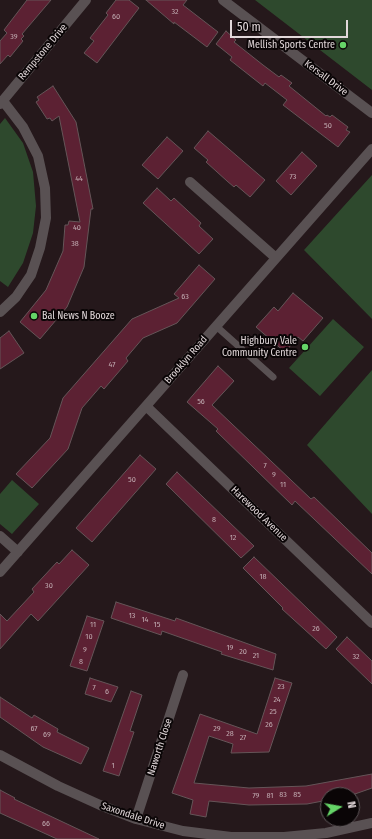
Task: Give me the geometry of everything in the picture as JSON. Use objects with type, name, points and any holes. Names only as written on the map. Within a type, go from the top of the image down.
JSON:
[{"type":"street","name":"Rempstone Drive","points":[[1,102],[86,0]]},
{"type":"street","name":"Kersall Drive","points":[[224,0],[372,113]]},
{"type":"street","points":[[0,312],[16,297],[31,275],[40,248],[46,218],[45,188],[38,156],[23,127],[1,102]]},
{"type":"street","name":"Brooklyn Road","points":[[0,572],[372,149]]},
{"type":"street","points":[[190,182],[276,258]]},
{"type":"street","name":"Harewood Avenue","points":[[146,406],[372,623]]},
{"type":"street","points":[[0,536],[18,552]]},
{"type":"street","name":"Naworth Close","points":[[136,819],[183,675]]},
{"type":"street","name":"Saxondale Drive","points":[[0,755],[58,786],[100,805],[136,819],[183,831],[231,837],[298,836],[326,833],[372,823]]},
{"type":"lane","points":[[216,326],[273,377]]},
{"type":"green space","name":"Mellish Sports Centre","points":[[255,0],[372,0],[372,90]]},
{"type":"green space","points":[[5,118],[23,143],[33,172],[36,206],[33,233],[23,263],[8,287],[0,281],[0,124]]},
{"type":"green space","points":[[372,175],[372,319],[304,250]]},
{"type":"green space","points":[[333,319],[364,347],[320,396],[289,368]]},
{"type":"green space","points":[[372,370],[372,514],[307,445]]},
{"type":"green space","points":[[12,480],[39,504],[12,534],[0,524],[0,494]]},
{"type":"building","points":[[27,0],[51,0],[22,34],[24,36],[21,39],[23,41],[10,57],[8,55],[0,64],[0,41],[7,33],[4,30]]},
{"type":"building","points":[[116,0],[129,0],[139,8],[97,63],[84,53],[94,41],[90,38],[108,15],[106,13]]},
{"type":"building","points":[[146,0],[187,0],[183,5],[218,32],[207,47],[174,22],[174,24]]},
{"type":"building","points":[[226,31],[236,40],[234,42],[279,77],[281,75],[292,83],[289,86],[326,116],[327,115],[330,117],[332,115],[348,127],[346,130],[350,132],[338,147],[283,105],[287,100],[265,83],[263,86],[230,60],[232,57],[216,44]]},
{"type":"building","points":[[53,86],[76,122],[93,209],[91,209],[84,267],[67,307],[40,339],[20,322],[46,290],[63,251],[65,225],[68,225],[69,221],[80,222],[59,116],[52,121],[50,118],[47,119],[36,102],[39,100],[37,97]]},
{"type":"building","points":[[208,131],[265,180],[250,197],[236,185],[234,187],[227,181],[206,162],[208,160],[194,148]]},
{"type":"building","points":[[167,137],[183,151],[158,179],[142,165]]},
{"type":"building","points":[[302,152],[317,166],[291,195],[276,181]]},
{"type":"building","points":[[157,188],[171,201],[174,198],[201,223],[199,226],[213,239],[199,254],[143,203]]},
{"type":"building","points":[[199,265],[215,279],[177,323],[143,338],[126,358],[128,361],[104,389],[101,386],[82,408],[68,449],[32,488],[16,474],[50,438],[63,398],[132,319],[179,298],[174,294]]},
{"type":"building","points":[[293,293],[323,318],[303,341],[298,337],[285,352],[256,327],[274,307],[278,311]]},
{"type":"building","points":[[9,331],[24,353],[0,369],[0,338]]},
{"type":"building","points":[[218,366],[234,381],[212,405],[311,499],[314,497],[372,553],[372,574],[295,501],[292,505],[216,431],[218,429],[187,402]]},
{"type":"building","points":[[140,455],[156,469],[92,542],[76,528]]},
{"type":"building","points":[[177,472],[254,546],[241,558],[166,484]]},
{"type":"building","points":[[72,550],[89,565],[38,621],[31,614],[0,649],[0,614],[7,621],[34,592],[32,589],[57,562],[59,564]]},
{"type":"building","points":[[254,557],[337,637],[326,649],[282,609],[283,608],[243,568]]},
{"type":"building","points":[[116,602],[175,621],[176,618],[276,654],[273,670],[221,654],[222,652],[162,631],[161,635],[111,618]]},
{"type":"building","points":[[87,616],[104,621],[87,671],[70,666]]},
{"type":"building","points":[[347,637],[372,661],[372,684],[336,649]]},
{"type":"building","points":[[90,678],[118,687],[111,702],[85,694]]},
{"type":"building","points":[[275,678],[292,683],[269,752],[231,753],[233,744],[209,736],[194,783],[249,788],[306,786],[372,774],[372,788],[360,792],[360,787],[320,787],[320,802],[307,804],[249,805],[209,801],[206,817],[190,814],[193,800],[172,793],[200,714],[257,734]]},
{"type":"building","points":[[131,691],[142,695],[130,731],[134,732],[119,776],[103,771]]},
{"type":"building","points":[[0,697],[32,718],[34,715],[58,729],[57,732],[89,748],[81,764],[43,747],[0,717]]},
{"type":"building","points":[[0,790],[15,798],[14,799],[99,839],[57,839],[0,813]]},
{"type":"place","name":"Mellish Sports Centre","points":[[343,45]]},
{"type":"place","name":"Bal News N Booze","points":[[34,316]]},
{"type":"place","name":"Highbury Vale Community Centre","points":[[305,347]]}]
